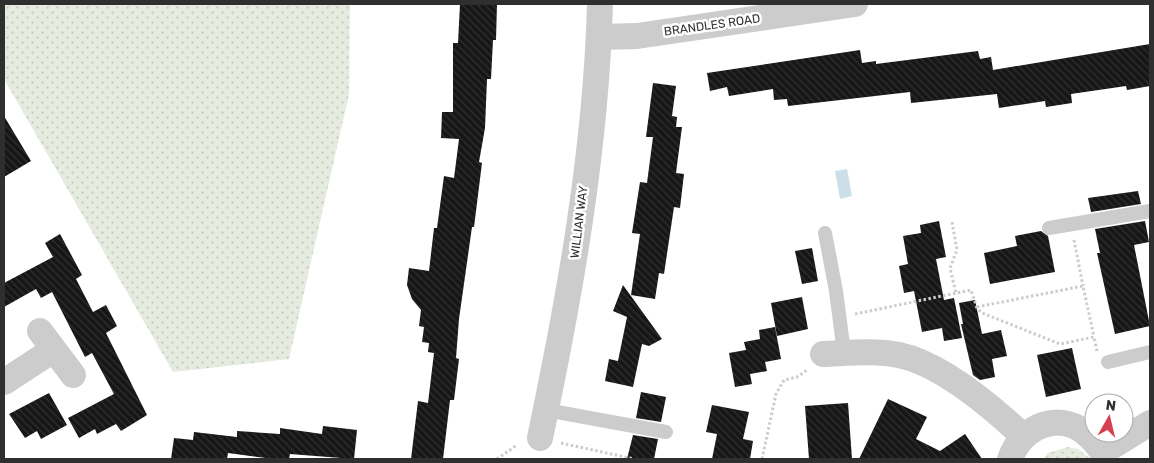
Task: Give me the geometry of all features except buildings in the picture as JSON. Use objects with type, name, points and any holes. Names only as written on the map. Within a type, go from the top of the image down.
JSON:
[{"type":"street","name":"WILLIAN WAY","points":[[540,438],[572,275],[592,124],[600,4]]},
{"type":"street","name":"BRANDLES ROAD","points":[[599,37],[637,36],[855,4]]},
{"type":"street","points":[[4,382],[46,340],[73,375]]},
{"type":"street","points":[[834,354],[861,352],[900,355],[936,370],[982,398],[1023,436]]},
{"type":"street","points":[[1010,459],[1014,448],[1023,436],[1038,426],[1053,423],[1070,425],[1085,432],[1104,456],[1150,423]]},
{"type":"lane","points":[[1049,228],[1150,210]]},
{"type":"lane","points":[[825,233],[840,317],[834,354]]},
{"type":"lane","points":[[1108,362],[1150,352]]},
{"type":"lane","points":[[546,410],[666,432]]},
{"type":"path","points":[[952,222],[957,250],[950,268],[956,294]]},
{"type":"path","points":[[1072,224],[1100,363],[1108,362]]},
{"type":"path","points":[[977,308],[1083,286]]},
{"type":"path","points":[[840,317],[971,290],[977,308],[982,312],[1060,344],[1094,337]]},
{"type":"path","points":[[762,459],[776,394],[784,380],[797,377],[834,354]]},
{"type":"shaded area","points":[[4,4],[350,4],[349,94],[289,359],[173,372],[4,79]]},
{"type":"shaded area","points":[[1068,447],[1078,449],[1091,459],[1043,459],[1048,453]]},
{"type":"water","points":[[847,169],[852,196],[840,199],[835,171]]}]
